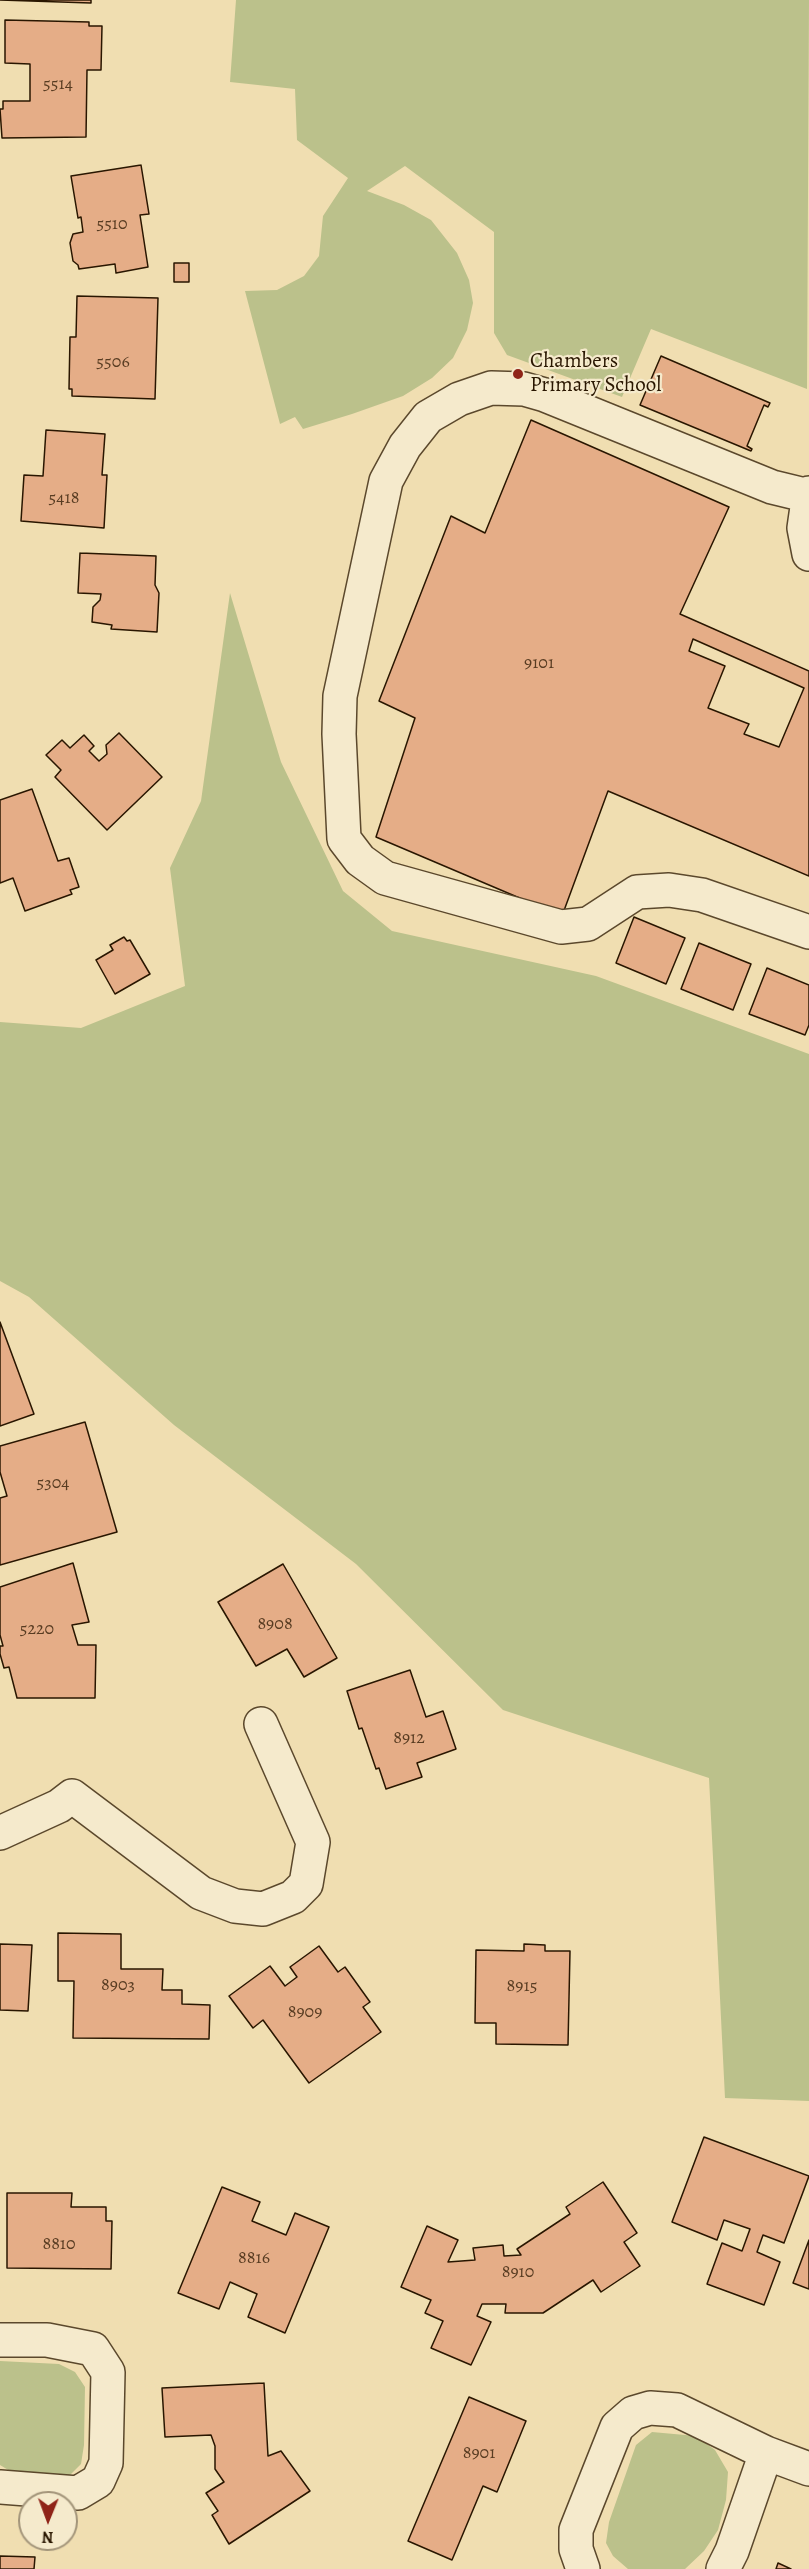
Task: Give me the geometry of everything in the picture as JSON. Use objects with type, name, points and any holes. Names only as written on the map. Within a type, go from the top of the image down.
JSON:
[{"type":"street","points":[[809,554],[804,528],[809,495],[771,487],[524,389],[491,388],[459,399],[428,417],[405,446],[386,481],[340,696],[339,734],[344,838],[360,860],[385,878],[561,927],[588,924],[637,892],[669,890],[702,895],[809,932]]},
{"type":"street","points":[[0,1833],[59,1806],[72,1796],[201,1893],[235,1906],[263,1909],[293,1898],[306,1884],[313,1842],[261,1725]]},
{"type":"street","points":[[0,2340],[48,2340],[93,2349],[108,2372],[106,2463],[98,2481],[78,2493],[0,2487]]},
{"type":"street","points":[[583,2569],[576,2549],[576,2530],[617,2427],[633,2413],[650,2408],[677,2410],[766,2453],[809,2469]]},
{"type":"street","points":[[723,2569],[732,2551],[766,2453]]},
{"type":"green space","points":[[236,0],[809,0],[807,389],[651,329],[622,397],[507,355],[494,333],[494,232],[405,166],[367,191],[404,205],[431,220],[457,253],[469,280],[473,303],[467,330],[453,358],[432,378],[403,396],[303,429],[295,417],[280,424],[245,291],[277,290],[304,276],[319,256],[323,216],[348,178],[297,140],[295,89],[230,82]]},
{"type":"green space","points":[[230,593],[281,762],[343,891],[392,931],[596,976],[809,1054],[809,2101],[725,2098],[709,1778],[503,1710],[356,1564],[174,1425],[29,1297],[0,1281],[0,1022],[81,1028],[185,986],[170,868],[201,801]]},
{"type":"green space","points":[[0,2361],[59,2364],[75,2372],[85,2387],[84,2445],[81,2464],[68,2477],[10,2471],[0,2465]]},
{"type":"green space","points":[[652,2432],[696,2436],[715,2450],[728,2472],[726,2500],[718,2530],[704,2551],[685,2569],[628,2569],[613,2556],[606,2543],[609,2522],[636,2445]]},
{"type":"building","points":[[0,0],[91,0],[91,3]]},
{"type":"building","points":[[5,20],[89,22],[89,26],[102,26],[101,70],[87,70],[86,137],[2,138],[0,109],[3,109],[3,101],[30,101],[30,64],[5,63]]},
{"type":"building","points":[[141,165],[149,214],[140,215],[148,267],[116,273],[115,264],[79,269],[73,261],[70,243],[73,234],[83,232],[81,217],[78,218],[71,176]]},
{"type":"building","points":[[174,263],[189,263],[189,282],[174,282]]},
{"type":"building","points":[[77,296],[158,298],[155,399],[72,396],[72,389],[69,389],[70,337],[76,337]]},
{"type":"building","points":[[661,356],[770,403],[768,407],[764,405],[747,446],[752,449],[751,451],[640,405]]},
{"type":"building","name":"Chambers Primary School","points":[[531,420],[729,507],[680,614],[809,671],[809,876],[608,791],[562,916],[376,837],[415,718],[379,701],[451,516],[485,533]],"holes":[[[693,639],[804,688],[779,747],[744,734],[749,724],[708,708],[725,666],[689,651]]]},
{"type":"building","points":[[46,430],[105,434],[102,475],[107,475],[104,528],[21,521],[24,475],[43,476]]},
{"type":"building","points":[[80,553],[156,556],[155,585],[159,593],[157,632],[111,629],[112,625],[92,622],[93,607],[100,600],[101,594],[78,593]]},
{"type":"building","points":[[119,733],[162,777],[107,830],[55,777],[61,770],[46,755],[62,740],[70,748],[84,735],[94,746],[89,751],[99,761],[107,754],[106,745]]},
{"type":"building","points":[[32,789],[58,861],[69,858],[79,887],[70,890],[72,894],[25,911],[13,878],[0,883],[0,800]]},
{"type":"building","points":[[634,917],[685,938],[666,984],[616,963]]},
{"type":"building","points":[[124,937],[127,941],[130,940],[150,974],[115,994],[96,960],[113,950],[110,945]]},
{"type":"building","points":[[699,943],[751,964],[733,1010],[681,989]]},
{"type":"building","points":[[767,968],[809,985],[809,1025],[805,1035],[749,1014]]},
{"type":"building","points":[[0,1322],[34,1414],[0,1426]]},
{"type":"building","points":[[85,1422],[117,1532],[0,1565],[0,1498],[7,1496],[0,1472],[0,1446]]},
{"type":"building","points":[[73,1563],[89,1622],[72,1625],[78,1645],[96,1645],[95,1698],[17,1698],[9,1667],[4,1668],[0,1654],[0,1646],[3,1646],[0,1635],[0,1587]]},
{"type":"building","points":[[283,1564],[337,1658],[304,1677],[287,1649],[256,1666],[218,1602]]},
{"type":"building","points":[[410,1670],[426,1717],[443,1711],[456,1749],[417,1763],[422,1777],[386,1789],[379,1768],[376,1769],[362,1728],[359,1729],[347,1691]]},
{"type":"building","points":[[58,1933],[121,1934],[121,1969],[163,1969],[162,1990],[182,1990],[182,2004],[210,2005],[209,2039],[73,2038],[74,1981],[58,1981]]},
{"type":"building","points":[[0,1944],[32,1945],[28,2011],[0,2010]]},
{"type":"building","points":[[524,1944],[545,1945],[545,1951],[570,1951],[568,2045],[496,2044],[496,2023],[475,2023],[476,1950],[524,1951]]},
{"type":"building","points":[[319,1946],[338,1972],[345,1967],[370,2002],[363,2007],[381,2032],[309,2083],[263,2020],[253,2028],[229,1996],[270,1966],[285,1986],[297,1977],[290,1967]]},
{"type":"building","points":[[704,2137],[809,2176],[784,2243],[763,2235],[757,2252],[780,2262],[764,2305],[707,2284],[722,2243],[742,2251],[750,2229],[724,2220],[717,2240],[672,2222]]},
{"type":"building","points":[[603,2182],[637,2233],[624,2242],[640,2266],[601,2292],[593,2280],[543,2313],[505,2313],[506,2304],[482,2304],[477,2316],[491,2322],[471,2365],[431,2348],[443,2321],[425,2313],[431,2300],[401,2287],[427,2226],[458,2240],[448,2262],[475,2260],[473,2248],[503,2245],[504,2256],[521,2255],[517,2249],[570,2214],[566,2207]]},
{"type":"building","points":[[222,2187],[260,2202],[252,2221],[286,2235],[295,2213],[329,2227],[285,2333],[248,2317],[257,2294],[230,2282],[219,2309],[178,2293]]},
{"type":"building","points":[[7,2193],[72,2193],[71,2207],[106,2207],[106,2221],[112,2221],[111,2269],[7,2268]]},
{"type":"building","points":[[809,2240],[809,2289],[793,2283]]},
{"type":"building","points":[[264,2383],[268,2456],[281,2451],[310,2491],[229,2544],[212,2515],[218,2511],[206,2493],[224,2482],[215,2469],[215,2446],[211,2435],[165,2437],[162,2388]]},
{"type":"building","points":[[469,2397],[526,2421],[497,2492],[483,2486],[452,2560],[408,2541]]},
{"type":"building","points":[[0,2556],[35,2557],[34,2569],[0,2569]]},
{"type":"building","points":[[778,2563],[791,2569],[776,2569]]},
{"type":"place","name":"Chambers Primary School","points":[[518,374]]}]
